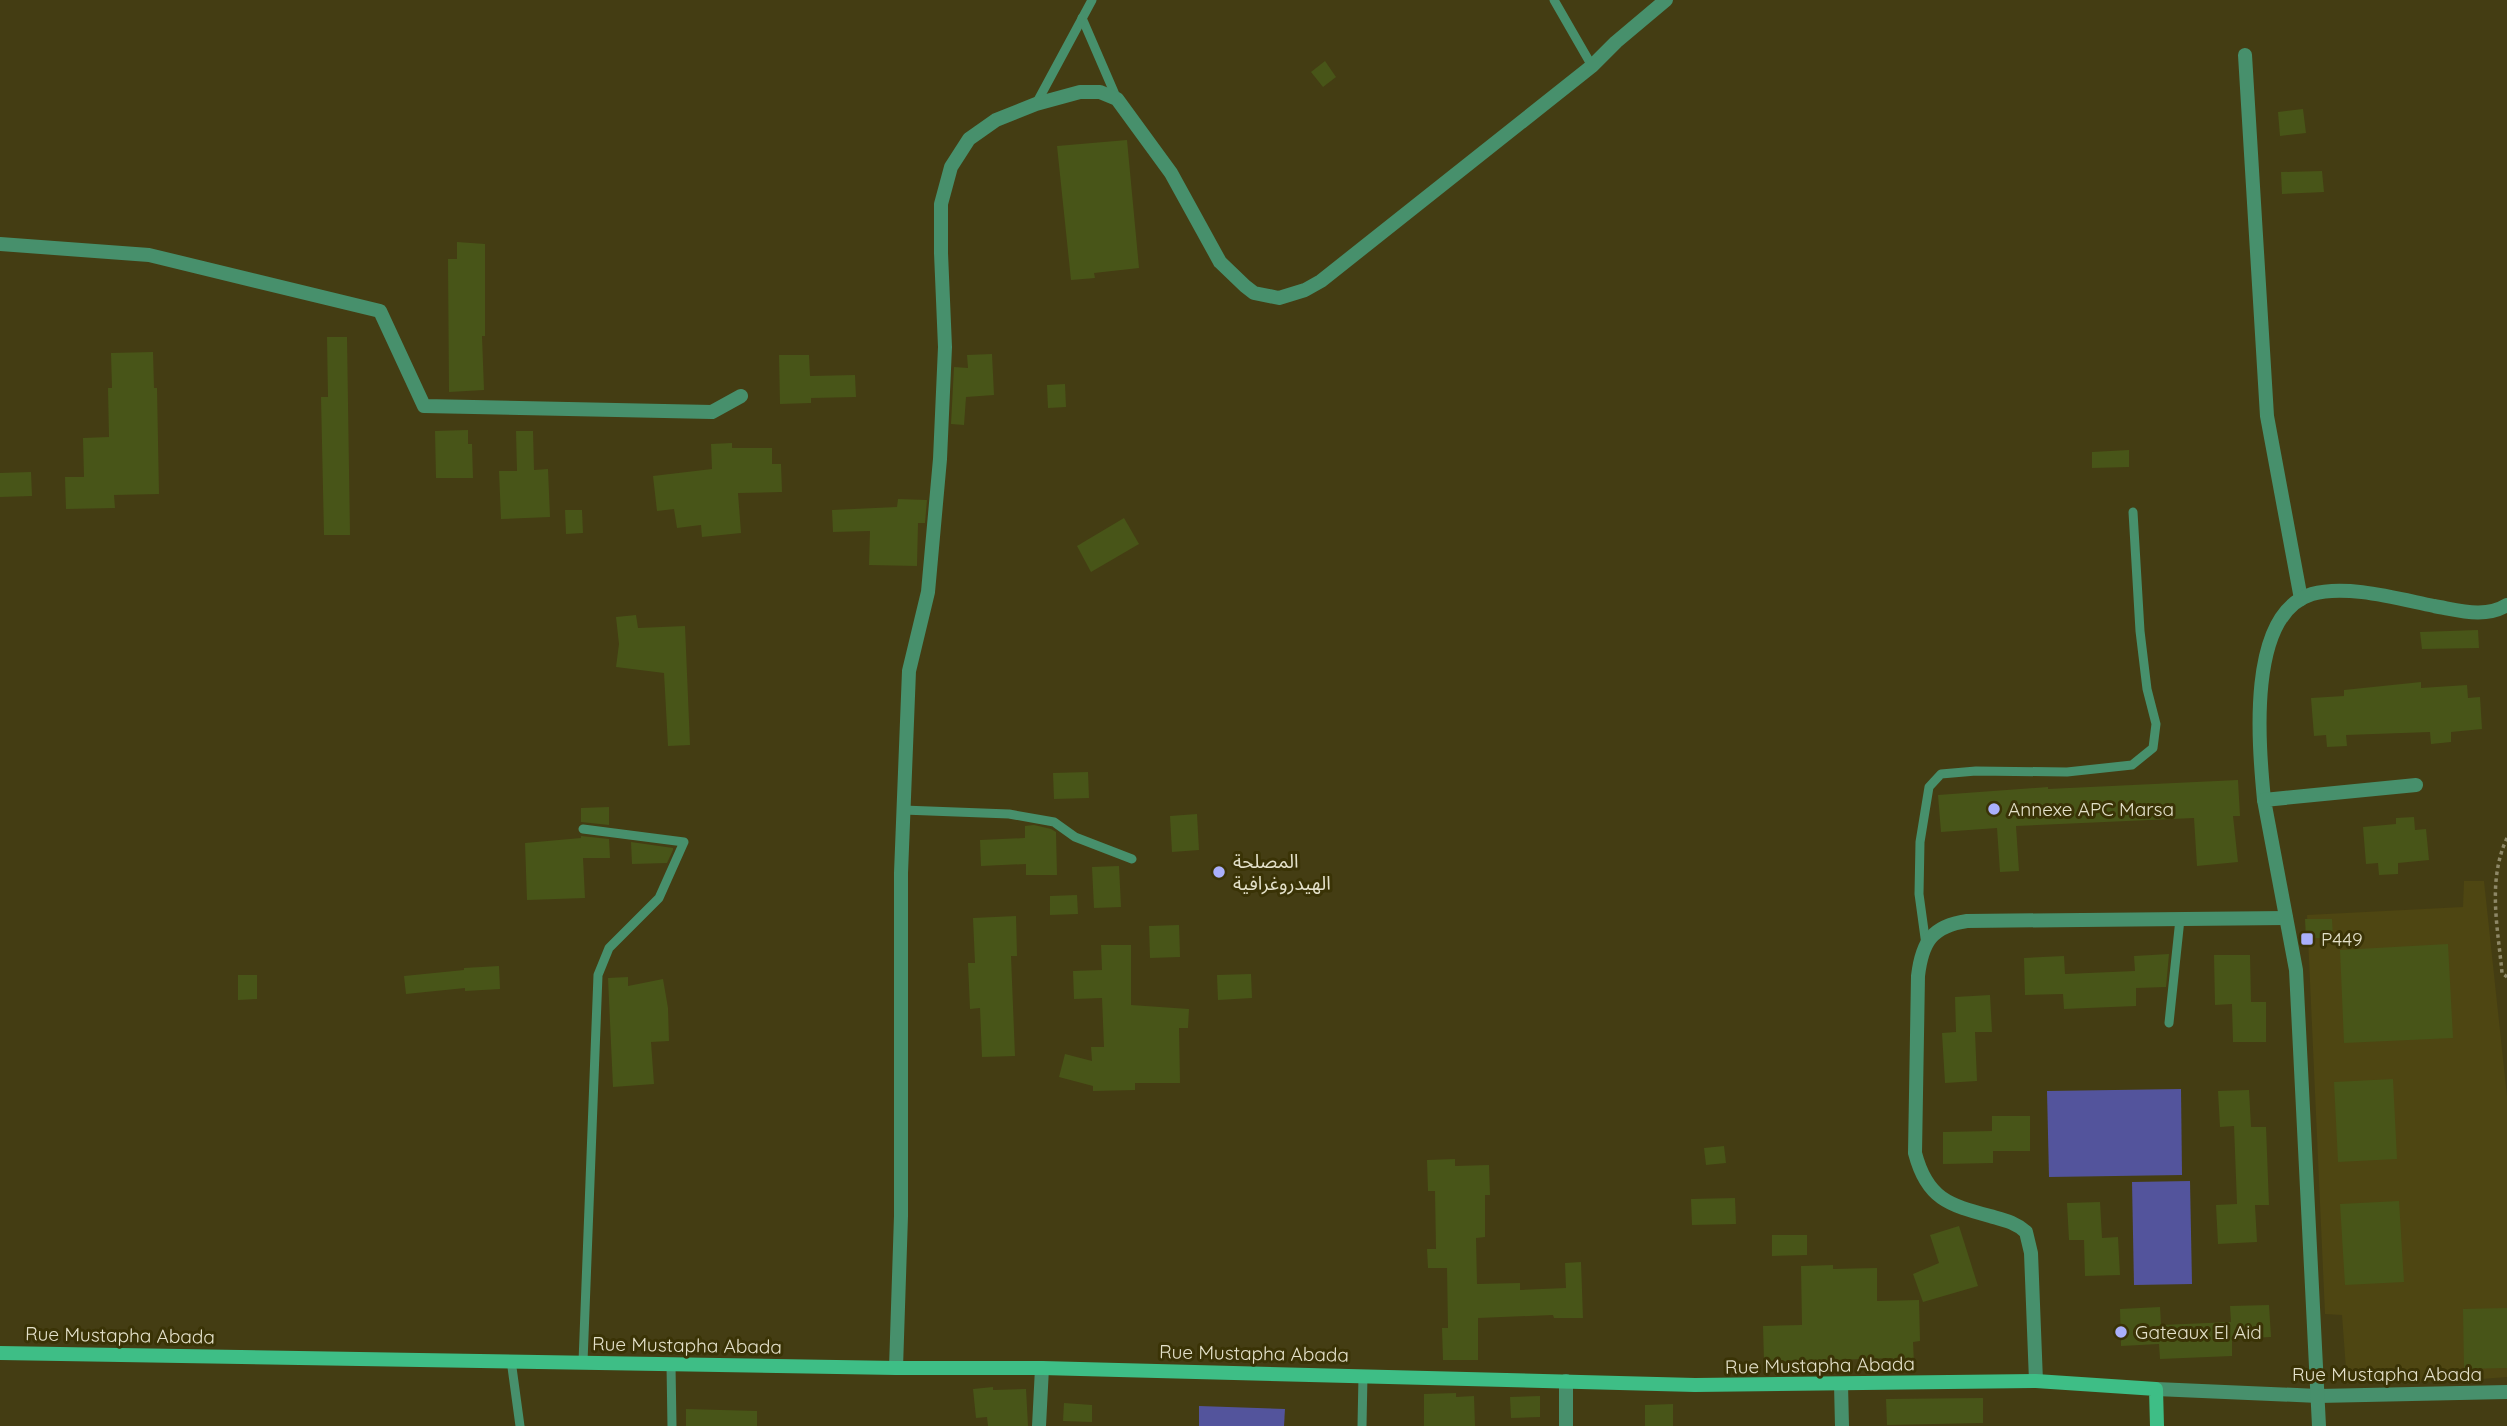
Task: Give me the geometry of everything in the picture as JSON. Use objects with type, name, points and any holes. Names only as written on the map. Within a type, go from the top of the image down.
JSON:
[{"type":"main road","name":"Rue Mustapha Abada","points":[[0,1353],[511,1360],[671,1365],[1042,1368],[1695,1385],[2036,1381],[2156,1389]]},
{"type":"main road","points":[[2156,1389],[2157,1426]]},
{"type":"street","points":[[896,1368],[901,1216],[903,810],[909,671],[928,592],[940,458],[945,347],[940,253],[941,204],[951,167],[969,139],[996,120],[1036,104],[1080,92],[1100,92],[1116,99],[1171,173],[1220,262],[1254,293],[1279,298],[1305,290],[1321,281],[1592,66],[1615,42],[1666,0]]},
{"type":"street","points":[[2245,55],[2267,416],[2301,599]]},
{"type":"street","points":[[0,244],[149,254],[380,311],[424,406],[712,412],[741,396]]},
{"type":"street","points":[[2319,1426],[2296,970],[2264,800],[2258,743],[2258,716],[2264,667],[2278,623],[2288,608],[2311,594],[2344,592],[2470,612],[2494,612],[2507,605]]},
{"type":"street","points":[[2264,800],[2416,785]]},
{"type":"street","points":[[2036,1381],[2031,1253],[2026,1232],[2009,1221],[1954,1207],[1929,1185],[1919,1169],[1915,1153],[1918,976],[1920,959],[1926,944],[1943,926],[1967,921],[2286,918]]},
{"type":"street","points":[[1039,1426],[1042,1368]]},
{"type":"street","points":[[1566,1381],[1566,1426]]},
{"type":"street","points":[[1841,1384],[1842,1426]]},
{"type":"street","name":"Rue Mustapha Abada","points":[[2156,1389],[2318,1396],[2507,1392]]},
{"type":"lane","points":[[1036,104],[1092,0]]},
{"type":"lane","points":[[1554,0],[1592,66]]},
{"type":"lane","points":[[1082,18],[1116,99]]},
{"type":"lane","points":[[1926,944],[1919,894],[1920,842],[1929,788],[1941,774],[1976,771],[2067,772],[2132,765],[2153,748],[2156,724],[2147,689],[2140,631],[2133,512]]},
{"type":"lane","points":[[903,810],[1009,814],[1055,822],[1075,837],[1132,859]]},
{"type":"lane","points":[[583,829],[684,842],[659,898],[609,948],[598,975],[583,1362]]},
{"type":"lane","points":[[2169,1023],[2180,919]]},
{"type":"lane","points":[[511,1360],[520,1426]]},
{"type":"lane","points":[[671,1365],[672,1426]]},
{"type":"lane","points":[[1362,1426],[1363,1375]]},
{"type":"path","points":[[2507,838],[2500,852],[2494,891],[2502,973],[2507,977]]},
{"type":"shaded area","points":[[2464,881],[2484,881],[2507,1096],[2507,1377],[2347,1383],[2342,1315],[2325,1314],[2307,915],[2463,907]]},
{"type":"shaded area","points":[[2181,1089],[2182,1175],[2049,1177],[2047,1091]]},
{"type":"shaded area","points":[[2190,1181],[2192,1284],[2134,1285],[2132,1182]]},
{"type":"shaded area","points":[[1199,1406],[1285,1409],[1284,1426],[1199,1426]]},
{"type":"building","points":[[1325,61],[1336,77],[1323,87],[1311,72]]},
{"type":"building","points":[[2303,109],[2306,133],[2280,136],[2278,112]]},
{"type":"building","points":[[1127,140],[1139,268],[1094,273],[1095,278],[1071,280],[1057,146]]},
{"type":"building","points":[[2322,171],[2324,192],[2282,194],[2281,172]]},
{"type":"building","points":[[457,242],[485,244],[485,336],[482,336],[484,390],[449,392],[448,259],[457,259]]},
{"type":"building","points":[[327,337],[347,337],[350,535],[324,535],[321,397],[328,397]]},
{"type":"building","points":[[153,352],[154,388],[157,388],[159,494],[114,495],[115,508],[66,509],[65,477],[84,477],[83,438],[109,437],[108,388],[112,388],[111,353]]},
{"type":"building","points":[[992,354],[994,395],[966,397],[964,425],[951,424],[954,367],[968,368],[967,355]]},
{"type":"building","points":[[779,355],[809,355],[810,376],[855,375],[856,397],[811,398],[811,403],[780,404]]},
{"type":"building","points":[[1065,384],[1066,407],[1048,408],[1047,385]]},
{"type":"building","points":[[468,430],[468,444],[472,444],[473,478],[436,478],[435,431]]},
{"type":"building","points":[[516,431],[533,431],[534,470],[548,469],[550,517],[501,519],[499,471],[517,471]]},
{"type":"building","points":[[732,443],[732,448],[772,448],[772,464],[781,464],[782,492],[738,493],[741,533],[702,537],[701,525],[677,528],[674,509],[657,511],[653,476],[712,469],[711,444]]},
{"type":"building","points":[[2129,450],[2129,467],[2092,468],[2092,452]]},
{"type":"building","points":[[31,472],[32,496],[0,497],[0,473]]},
{"type":"building","points":[[898,499],[927,500],[925,523],[918,523],[917,566],[869,565],[870,531],[833,532],[832,510],[897,507]]},
{"type":"building","points":[[565,510],[582,510],[583,533],[566,534]]},
{"type":"building","points":[[1124,518],[1139,544],[1091,572],[1077,546]]},
{"type":"building","points":[[636,615],[638,628],[685,626],[690,745],[668,746],[664,673],[616,667],[619,644],[616,617]]},
{"type":"building","points":[[2478,630],[2479,648],[2422,649],[2420,632]]},
{"type":"building","points":[[2421,682],[2421,688],[2467,685],[2468,698],[2480,697],[2482,729],[2451,732],[2451,742],[2431,744],[2430,732],[2346,735],[2347,746],[2327,747],[2326,735],[2314,736],[2311,698],[2344,696],[2344,690]]},
{"type":"building","points":[[1088,772],[1089,798],[1054,799],[1053,773]]},
{"type":"building","points":[[2238,780],[2240,816],[2233,816],[2238,862],[2197,866],[2194,818],[2016,826],[2019,871],[2000,872],[1997,828],[1941,832],[1938,795],[2048,787]]},
{"type":"building","points":[[609,807],[609,825],[581,822],[581,808]]},
{"type":"building","points":[[1197,814],[1199,850],[1172,852],[1170,816]]},
{"type":"building","points":[[2414,817],[2415,830],[2426,829],[2429,860],[2398,863],[2398,874],[2379,875],[2378,863],[2366,864],[2363,827],[2396,824],[2396,818]]},
{"type":"building","points":[[1034,825],[1056,832],[1057,875],[1026,875],[1026,864],[981,866],[980,840],[1025,838],[1025,826]]},
{"type":"building","points":[[581,836],[609,839],[610,858],[583,858],[585,898],[527,900],[525,843]]},
{"type":"building","points":[[631,842],[673,850],[667,863],[632,864]]},
{"type":"building","points":[[1119,866],[1121,907],[1094,908],[1092,867]]},
{"type":"building","points":[[1077,895],[1078,914],[1050,915],[1050,896]]},
{"type":"building","points":[[1016,916],[1017,956],[1011,956],[1015,1056],[982,1057],[980,1008],[970,1009],[968,963],[975,963],[973,918]]},
{"type":"building","points":[[2305,919],[2332,919],[2333,938],[2306,938]]},
{"type":"building","points":[[1179,925],[1180,957],[1150,958],[1149,926]]},
{"type":"building","points":[[2448,944],[2453,1038],[2344,1043],[2340,950]]},
{"type":"building","points":[[1101,945],[1131,945],[1131,1005],[1189,1009],[1188,1028],[1179,1028],[1180,1083],[1135,1083],[1135,1090],[1093,1091],[1093,1086],[1059,1077],[1065,1054],[1092,1061],[1091,1047],[1104,1047],[1102,998],[1074,999],[1073,971],[1102,970]]},
{"type":"building","points":[[2169,954],[2166,987],[2136,988],[2136,1006],[2064,1009],[2063,994],[2025,995],[2024,958],[2064,956],[2065,974],[2135,971],[2134,956]]},
{"type":"building","points":[[2214,955],[2250,955],[2251,1002],[2266,1002],[2266,1042],[2233,1042],[2232,1004],[2215,1005]]},
{"type":"building","points":[[499,966],[500,989],[465,991],[465,988],[406,994],[404,976]]},
{"type":"building","points":[[1251,974],[1252,998],[1218,1000],[1217,975]]},
{"type":"building","points":[[238,975],[257,975],[257,999],[238,1000]]},
{"type":"building","points":[[628,977],[628,986],[663,979],[668,1008],[669,1041],[651,1042],[654,1084],[613,1087],[608,978]]},
{"type":"building","points":[[1990,995],[1992,1032],[1975,1032],[1977,1081],[1945,1083],[1942,1033],[1956,1032],[1955,997]]},
{"type":"building","points":[[2393,1079],[2397,1159],[2338,1162],[2334,1082]]},
{"type":"building","points":[[2249,1090],[2251,1127],[2266,1127],[2269,1205],[2255,1205],[2257,1242],[2218,1244],[2216,1205],[2237,1204],[2234,1126],[2220,1127],[2218,1091]]},
{"type":"building","points":[[1992,1116],[2030,1116],[2030,1151],[1993,1151],[1993,1163],[1943,1164],[1943,1132],[1992,1131]]},
{"type":"building","points":[[1724,1146],[1726,1163],[1706,1165],[1704,1148]]},
{"type":"building","points":[[1455,1159],[1455,1166],[1489,1165],[1490,1195],[1485,1195],[1485,1237],[1476,1238],[1477,1284],[1520,1283],[1520,1290],[1566,1288],[1565,1263],[1581,1262],[1583,1318],[1554,1318],[1553,1315],[1478,1318],[1478,1360],[1443,1360],[1442,1328],[1448,1328],[1447,1268],[1428,1268],[1427,1249],[1436,1249],[1435,1191],[1428,1191],[1427,1160]]},
{"type":"building","points":[[1735,1198],[1736,1224],[1692,1225],[1691,1199]]},
{"type":"building","points":[[2399,1201],[2404,1282],[2345,1285],[2340,1204]]},
{"type":"building","points":[[2100,1202],[2102,1238],[2118,1237],[2120,1275],[2085,1276],[2084,1240],[2069,1240],[2067,1203]]},
{"type":"building","points":[[1959,1226],[1978,1286],[1923,1302],[1913,1274],[1939,1263],[1930,1235]]},
{"type":"building","points":[[1772,1235],[1807,1235],[1807,1255],[1772,1256]]},
{"type":"building","points":[[1833,1265],[1833,1269],[1877,1268],[1877,1301],[1919,1300],[1920,1341],[1913,1342],[1914,1363],[1893,1364],[1893,1358],[1832,1362],[1764,1361],[1763,1326],[1802,1325],[1801,1266]]},
{"type":"building","points":[[2269,1305],[2271,1337],[2232,1339],[2232,1356],[2160,1359],[2159,1344],[2121,1346],[2120,1309],[2160,1307],[2161,1325],[2231,1322],[2230,1306]]},
{"type":"building","points":[[2507,1308],[2507,1368],[2464,1369],[2463,1309]]},
{"type":"building","points":[[993,1387],[993,1390],[1026,1389],[1028,1426],[988,1426],[987,1417],[976,1418],[973,1389]]},
{"type":"building","points":[[1456,1393],[1456,1397],[1474,1396],[1475,1426],[1424,1426],[1424,1394]]},
{"type":"building","points":[[1540,1396],[1540,1417],[1511,1418],[1510,1397]]},
{"type":"building","points":[[1983,1398],[1983,1423],[1887,1425],[1886,1399]]},
{"type":"building","points":[[1064,1403],[1092,1405],[1092,1422],[1063,1421]]},
{"type":"building","points":[[1673,1404],[1673,1426],[1645,1426],[1645,1405]]},
{"type":"building","points":[[686,1409],[757,1411],[757,1426],[686,1426]]},
{"type":"place","name":"Annexe APC Marsa","points":[[1994,809]]},
{"type":"place","name":"المصلحة الهيدروغرافية","points":[[1219,872]]},
{"type":"place","name":"P449","points":[[2307,939]]},
{"type":"place","name":"Gateaux El Aid","points":[[2121,1332]]}]
